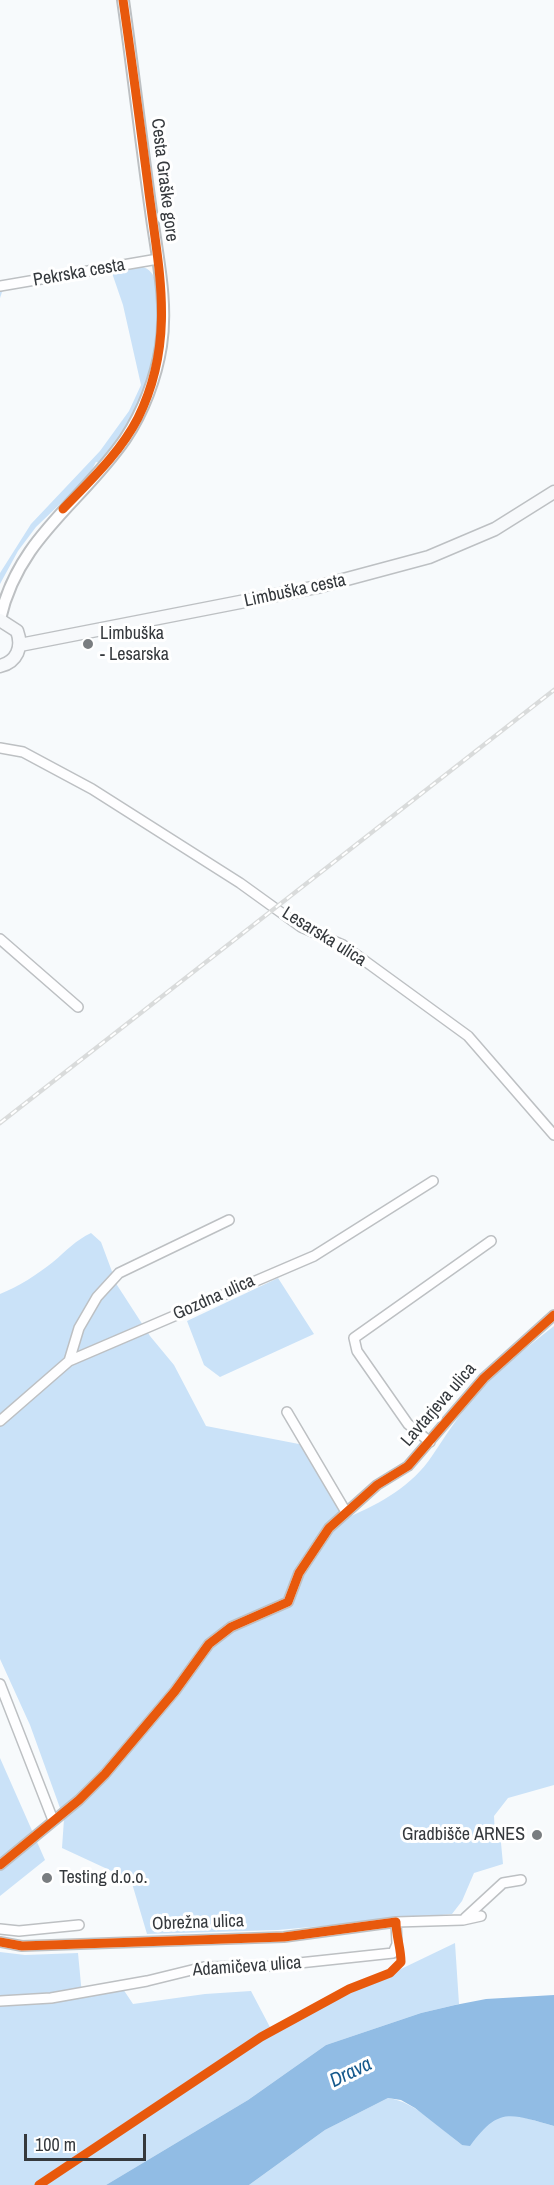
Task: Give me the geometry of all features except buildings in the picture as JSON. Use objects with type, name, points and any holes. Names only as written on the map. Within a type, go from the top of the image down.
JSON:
[{"type":"main road","name":"Limbuška cesta","points":[[20,645],[318,587],[429,557],[485,534],[554,492]]},
{"type":"main road","points":[[0,619],[16,631],[20,645],[11,662],[0,666]]},
{"type":"street","name":"Cesta Graške gore","points":[[0,619],[12,580],[24,558],[41,534],[100,471],[126,438],[145,400],[157,365],[163,311],[123,0]]},
{"type":"street","name":"Pekrska cesta","points":[[0,286],[158,259]]},
{"type":"street","name":"Lesarska ulica","points":[[0,748],[23,752],[92,789],[240,883],[301,927],[342,945],[468,1036],[554,1135]]},
{"type":"street","points":[[0,939],[78,1006]]},
{"type":"street","name":"Gozdna ulica","points":[[0,1421],[69,1361],[314,1256],[432,1181]]},
{"type":"street","points":[[69,1361],[79,1328],[98,1297],[119,1273],[229,1220]]},
{"type":"street","name":"Lavtarjeva ulica","points":[[430,1442],[408,1424],[357,1351],[354,1338],[362,1330],[399,1307],[491,1240]]},
{"type":"street","name":"Lavtarjeva ulica","points":[[52,1820],[79,1800],[105,1774],[175,1691],[209,1644],[231,1627],[288,1602],[299,1573],[314,1550],[346,1512],[377,1485],[408,1466],[484,1378],[554,1315]]},
{"type":"street","points":[[287,1412],[346,1512]]},
{"type":"street","points":[[0,1684],[52,1820],[0,1865]]},
{"type":"street","points":[[463,1920],[503,1883],[521,1880]]},
{"type":"street","name":"Obrežna ulica","points":[[0,1942],[22,1946],[284,1937],[396,1922],[463,1920],[481,1916]]},
{"type":"street","name":"Adamičeva ulica","points":[[0,2001],[51,1998],[147,1981],[204,1967],[271,1966],[393,1953],[397,1944],[396,1922]]},
{"type":"street","points":[[0,1929],[19,1931],[79,1925]]},
{"type":"shaded area","points":[[139,266],[149,270],[157,288],[155,344],[145,386],[126,425],[101,463],[96,462],[88,477],[36,527],[18,551],[0,584],[0,573],[31,524],[100,451],[129,411],[141,385],[123,305],[112,273],[9,288],[2,292],[0,298],[0,287]]},
{"type":"shaded area","points":[[91,1233],[101,1242],[117,1285],[150,1336],[174,1365],[206,1426],[304,1445],[349,1517],[395,1493],[415,1476],[484,1386],[554,1326],[554,1785],[508,1798],[494,1816],[495,1835],[501,1843],[503,1864],[474,1873],[462,1901],[452,1914],[278,1930],[147,1934],[131,1880],[62,1848],[64,1819],[30,1725],[0,1659],[0,1294],[34,1276],[76,1242]]},
{"type":"shaded area","points":[[278,1278],[314,1334],[220,1377],[204,1365],[187,1321]]},
{"type":"shaded area","points":[[0,1758],[45,1860],[0,1896]]},
{"type":"shaded area","points":[[455,1943],[459,2004],[421,2013],[326,2045],[248,2100],[106,2185],[0,2185],[0,1952],[25,1955],[78,1953],[82,1995],[123,1989],[133,2004],[205,1994],[251,1991],[272,2031]]},
{"type":"shaded area","points":[[388,2098],[398,2100],[418,2110],[462,2145],[497,2117],[515,2115],[554,2126],[554,2185],[249,2185],[325,2130]]},
{"type":"water","name":"Drava","points":[[554,1995],[554,2126],[526,2118],[506,2116],[489,2124],[470,2146],[462,2145],[415,2108],[401,2100],[388,2098],[325,2130],[249,2185],[106,2185],[248,2100],[326,2045],[421,2013],[455,2005],[486,1999]]},
{"type":"railway","points":[[0,1123],[554,690]]},
{"type":"cycle path","points":[[63,509],[94,477],[131,431],[150,389],[161,331],[160,274],[123,0]]},
{"type":"cycle path","points":[[0,1865],[79,1800],[105,1774],[175,1691],[209,1644],[231,1627],[288,1602],[299,1573],[329,1528],[377,1485],[408,1466],[484,1378],[554,1315]]},
{"type":"cycle path","points":[[0,1942],[22,1946],[284,1937],[396,1922],[401,1962],[390,1973],[349,1989],[261,2037],[39,2185]]},
{"type":"place","name":"Limbuška - Lesarska","points":[[88,644]]},
{"type":"place","name":"Gradbišče ARNES","points":[[537,1835]]},
{"type":"place","name":"Testing d.o.o.","points":[[47,1878]]}]
